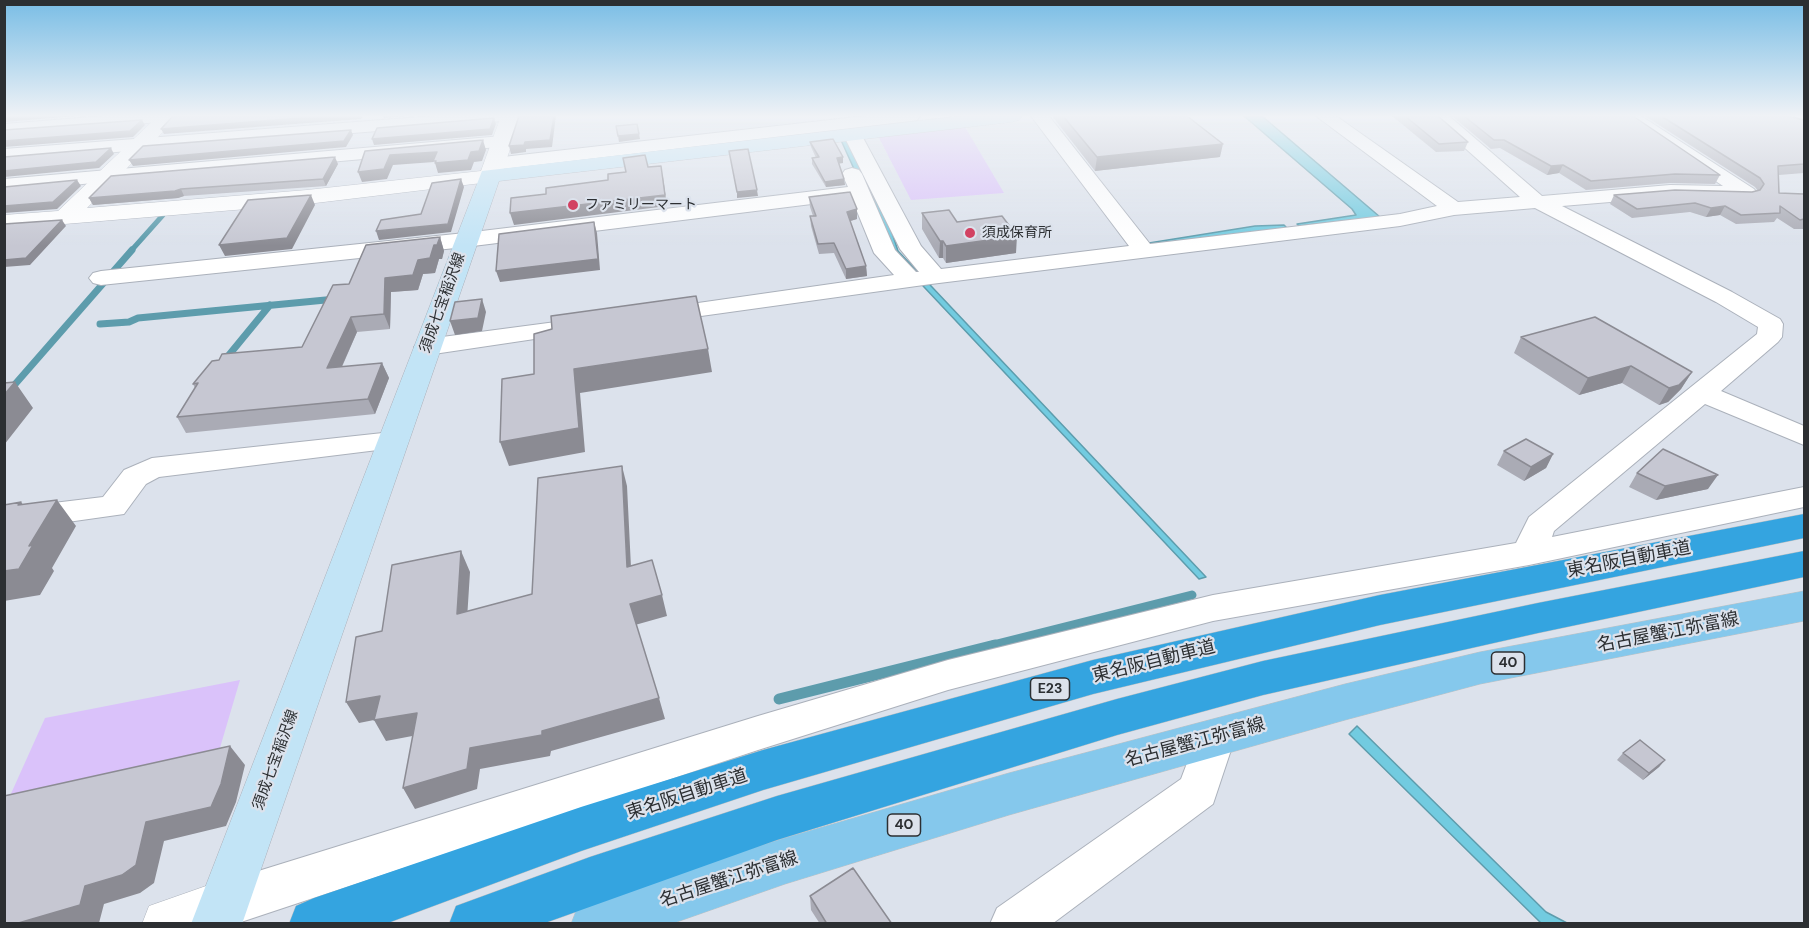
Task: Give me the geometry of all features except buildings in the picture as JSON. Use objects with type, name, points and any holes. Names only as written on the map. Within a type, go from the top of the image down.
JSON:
[{"type":"highway","name":"東名阪自動車道","points":[[314,924],[581,829],[763,770],[1094,677],[1380,610],[1804,526]]},
{"type":"highway","points":[[474,924],[590,880],[777,818],[1117,717],[1286,673],[1538,618],[1804,564]]},
{"type":"main road","points":[[492,170],[600,159]]},
{"type":"main road","name":"須成七宝稲沢線","points":[[220,914],[492,170]]},
{"type":"main road","name":"名古屋蟹江弥富線","points":[[596,924],[785,861],[1009,794],[1345,702],[1480,668],[1804,606]]},
{"type":"street","points":[[65,217],[123,159]]},
{"type":"street","points":[[4,185],[300,159]]},
{"type":"street","points":[[492,170],[496,159]]},
{"type":"street","points":[[4,222],[307,197],[584,159]]},
{"type":"street","points":[[850,159],[859,192],[885,253],[923,278]]},
{"type":"street","points":[[858,159],[911,249],[923,278]]},
{"type":"street","points":[[1073,159],[1145,252]]},
{"type":"street","points":[[1385,159],[1454,209]]},
{"type":"street","points":[[1488,159],[1536,201],[1724,297],[1771,324],[1769,337],[1540,525],[1529,553]]},
{"type":"street","points":[[639,318],[923,278],[1400,220],[1454,209],[1670,191],[1747,193],[1695,159]]},
{"type":"street","points":[[101,278],[465,240],[859,192]]},
{"type":"street","points":[[427,347],[604,323]]},
{"type":"street","points":[[1703,393],[1804,436]]},
{"type":"street","points":[[4,520],[113,506],[135,477],[152,468],[392,441]]},
{"type":"street","points":[[167,924],[220,914],[747,737],[948,675],[1213,608],[1529,553],[1804,497]]},
{"type":"street","points":[[1013,924],[1198,791],[1215,738]]},
{"type":"shaded area","points":[[890,159],[984,159],[1004,193],[911,200]]},
{"type":"shaded area","points":[[240,680],[214,768],[5,807],[45,718]]},
{"type":"water","points":[[850,159],[858,159],[886,214],[898,251],[1206,577],[1199,579],[892,253]]},
{"type":"water","points":[[1294,159],[1313,159],[1380,217],[1299,226],[1297,224],[1356,215]]},
{"type":"water","points":[[1284,225],[1288,229],[1151,245],[1149,243],[1255,226]]},
{"type":"water","points":[[1357,726],[1546,912],[1567,923],[1541,923],[1349,734]]},
{"type":"waterway","points":[[130,252],[163,215]]},
{"type":"waterway","points":[[111,274],[132,250]]},
{"type":"waterway","points":[[10,390],[107,279]]},
{"type":"waterway","points":[[270,305],[336,299]]},
{"type":"waterway","points":[[100,324],[129,322],[138,318],[270,305]]},
{"type":"waterway","points":[[224,361],[270,305]]},
{"type":"waterway","points":[[989,646],[1192,595]]},
{"type":"waterway","points":[[779,699],[995,645]]},
{"type":"place","name":"ファミリーマート","points":[[573,205]]},
{"type":"place","name":"須成保育所","points":[[970,233]]}]
